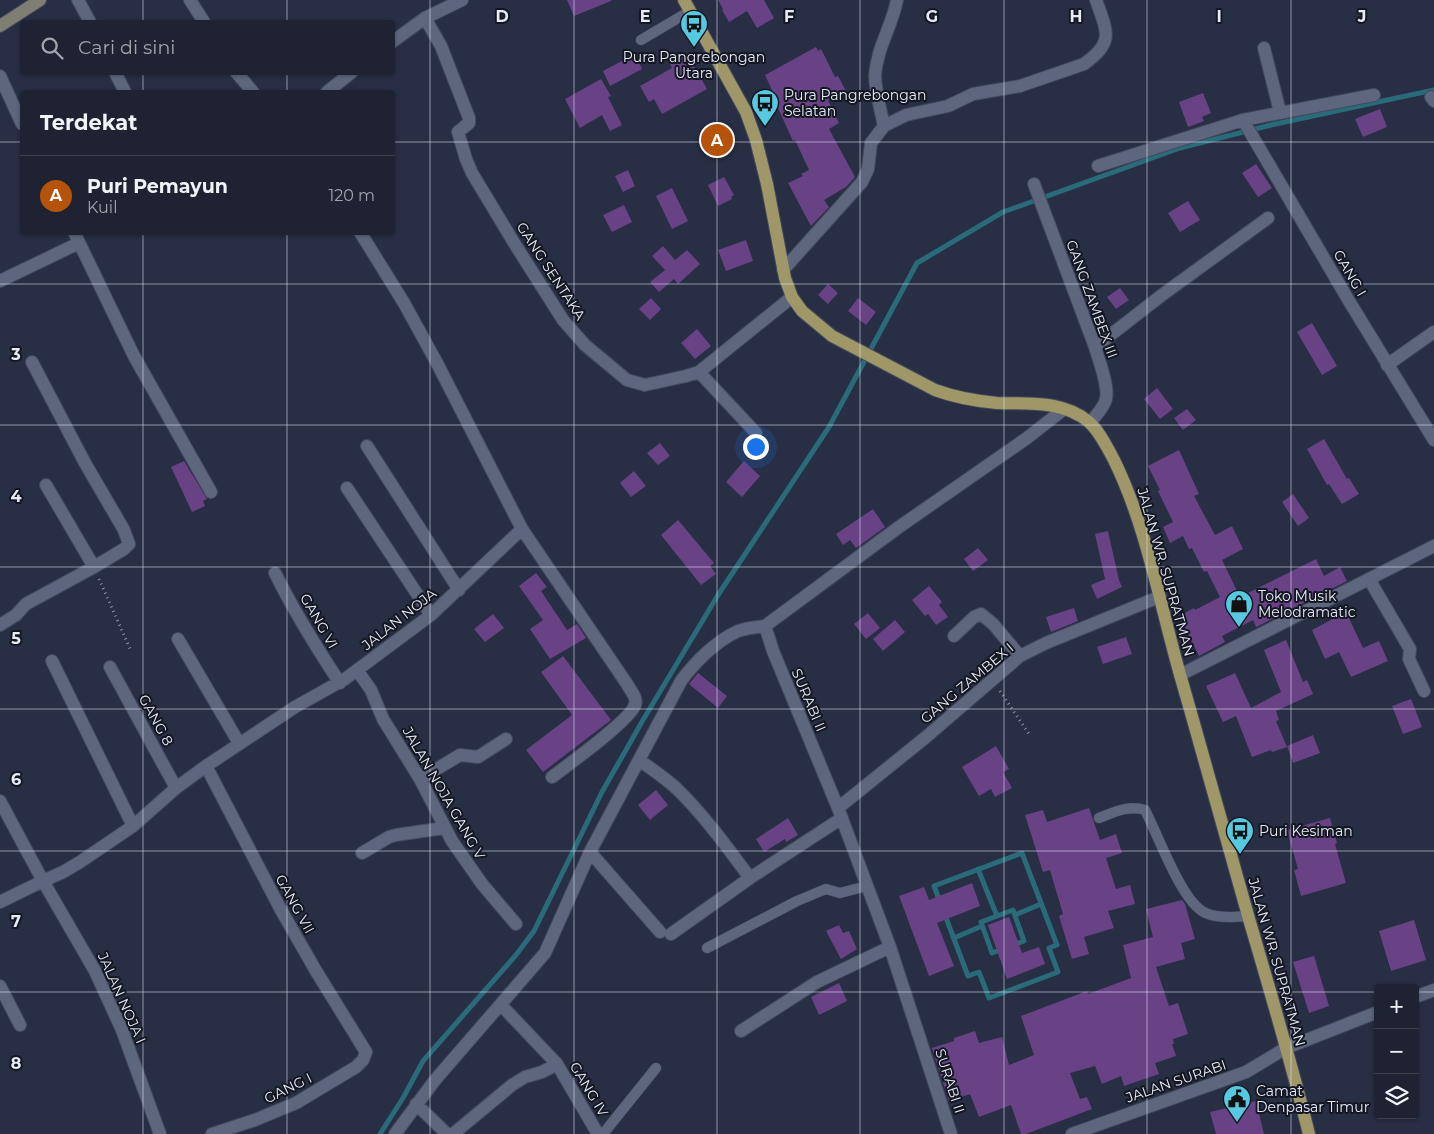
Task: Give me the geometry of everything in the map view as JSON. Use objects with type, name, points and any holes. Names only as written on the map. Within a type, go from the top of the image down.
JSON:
[{"type":"main road","points":[[0,26],[40,0]]},
{"type":"main road","name":"JALAN WR. SUPRATMAN","points":[[687,5],[752,126],[767,184],[783,270],[792,297],[802,311],[821,328],[854,348],[945,394],[995,402],[1031,403],[1064,408],[1090,423],[1102,438],[1124,480],[1137,519],[1309,1134]]},
{"type":"street","points":[[78,0],[89,20]]},
{"type":"street","points":[[190,0],[203,20]]},
{"type":"street","points":[[395,40],[425,18],[462,0]]},
{"type":"street","points":[[884,126],[875,76],[882,43],[897,0]]},
{"type":"street","points":[[783,270],[862,182],[870,162],[871,143],[884,126],[906,115],[948,106],[973,94],[1020,86],[1084,64],[1093,58],[1105,44],[1107,37],[1096,0]]},
{"type":"street","name":"GANG SENTAKA","points":[[425,18],[441,46],[469,118],[469,123],[458,132],[466,159],[516,246],[563,320],[585,345],[627,380],[646,385],[699,372],[792,297]]},
{"type":"street","points":[[1264,48],[1280,112]]},
{"type":"street","points":[[116,75],[124,90]]},
{"type":"street","points":[[239,75],[251,90]]},
{"type":"street","points":[[330,90],[348,75]]},
{"type":"street","points":[[0,76],[20,120]]},
{"type":"street","points":[[1098,166],[1244,121],[1280,112],[1374,95]]},
{"type":"street","name":"GANG I","points":[[1244,121],[1387,366],[1434,440]]},
{"type":"street","name":"GANG ZAMBEX III","points":[[1035,186],[1096,347],[1106,400],[1090,423]]},
{"type":"street","points":[[1096,347],[1162,295],[1268,218]]},
{"type":"street","points":[[362,235],[404,303],[438,365],[522,530],[636,700],[635,706],[623,719],[552,777]]},
{"type":"street","points":[[0,281],[76,238],[134,356],[212,492]]},
{"type":"street","points":[[1387,366],[1434,332]]},
{"type":"street","points":[[0,625],[16,615],[26,604],[94,567],[129,544],[129,540],[32,362]]},
{"type":"street","points":[[699,372],[756,433]]},
{"type":"street","points":[[396,1134],[416,1104],[544,953],[590,852],[681,681],[692,668],[729,636],[745,629],[765,626],[899,527],[1027,438],[1064,408]]},
{"type":"street","points":[[367,446],[459,590]]},
{"type":"street","points":[[46,486],[94,567]]},
{"type":"street","points":[[347,488],[432,615]]},
{"type":"street","name":"JALAN NOJA","points":[[0,902],[63,872],[134,826],[176,788],[206,766],[295,707],[340,683],[432,615],[522,530]]},
{"type":"street","points":[[1180,675],[1434,546]]},
{"type":"street","name":"GANG VI","points":[[275,573],[317,650],[340,683]]},
{"type":"street","points":[[1369,579],[1410,649],[1411,663],[1424,692]]},
{"type":"street","name":"GANG ZAMBEX I","points":[[590,852],[666,933],[750,878],[840,813],[1020,656],[1046,643],[1159,597]]},
{"type":"street","points":[[954,636],[974,617],[981,614],[993,624],[1020,656]]},
{"type":"street","name":"SURABI II","points":[[765,626],[773,651],[840,813],[890,948],[951,1134]]},
{"type":"street","points":[[178,639],[239,744]]},
{"type":"street","points":[[52,661],[134,826]]},
{"type":"street","name":"GANG 8","points":[[110,667],[176,788]]},
{"type":"street","name":"JALAN NOJA GANG V","points":[[357,670],[371,690],[383,719],[420,779],[444,828],[463,858],[516,924]]},
{"type":"street","points":[[420,779],[460,755],[478,757],[506,738]]},
{"type":"street","points":[[639,760],[675,787],[687,799],[710,825],[750,878]]},
{"type":"street","name":"GANG VII","points":[[206,766],[281,910],[366,1052]]},
{"type":"street","name":"JALAN NOJA I","points":[[0,801],[43,881],[82,947],[106,994],[122,1030],[160,1134]]},
{"type":"street","points":[[362,853],[396,835],[444,828]]},
{"type":"street","points":[[741,1032],[817,982],[890,948]]},
{"type":"street","points":[[0,986],[20,1025]]},
{"type":"street","points":[[1419,996],[1434,990]]},
{"type":"street","points":[[501,1005],[557,1064]]},
{"type":"street","name":"JALAN SURABI","points":[[1072,1134],[1246,1072],[1286,1048],[1374,1014]]},
{"type":"street","name":"GANG I","points":[[212,1134],[255,1120],[296,1103],[356,1067],[363,1060],[366,1052]]},
{"type":"street","name":"GANG IV","points":[[453,1134],[512,1085],[525,1077],[542,1072],[557,1064],[598,1134]]},
{"type":"street","points":[[416,1104],[447,1134]]},
{"type":"lane","points":[[641,40],[687,5]]},
{"type":"lane","points":[[1099,818],[1121,809],[1135,808],[1145,810],[1161,847],[1192,901],[1203,912],[1217,915],[1249,916]]},
{"type":"lane","points":[[707,948],[797,901],[826,889],[840,893],[867,886]]},
{"type":"lane","points":[[603,1134],[656,1068]]},
{"type":"path","points":[[94,567],[131,652]]},
{"type":"path","points":[[993,680],[1029,734]]},
{"type":"building","points":[[567,0],[611,0],[611,1],[574,16]]},
{"type":"building","points":[[718,0],[764,0],[774,18],[757,28],[747,11],[729,22]]},
{"type":"building","points":[[816,47],[818,51],[821,49],[835,77],[838,76],[846,91],[828,100],[839,123],[829,129],[855,177],[846,187],[824,200],[829,207],[811,226],[788,183],[803,176],[801,174],[809,170],[795,140],[793,141],[765,75]]},
{"type":"building","points":[[635,54],[642,69],[610,86],[603,71]]},
{"type":"building","points":[[687,54],[707,89],[662,114],[654,99],[649,102],[640,86],[672,68],[670,64]]},
{"type":"building","points":[[601,79],[611,96],[608,97],[622,125],[610,131],[602,115],[580,128],[565,99]]},
{"type":"building","points":[[1203,93],[1211,113],[1202,117],[1204,121],[1188,127],[1179,102]]},
{"type":"building","points":[[1380,109],[1387,127],[1363,137],[1355,119]]},
{"type":"building","points":[[1256,164],[1272,188],[1258,197],[1242,173]]},
{"type":"building","points":[[628,170],[635,186],[623,192],[615,176]]},
{"type":"building","points":[[724,177],[734,195],[731,197],[732,199],[718,206],[708,185]]},
{"type":"building","points":[[672,188],[688,221],[672,229],[656,196]]},
{"type":"building","points":[[1188,201],[1200,220],[1180,232],[1168,213]]},
{"type":"building","points":[[624,205],[632,222],[612,232],[603,215]]},
{"type":"building","points":[[746,240],[753,261],[726,271],[718,250]]},
{"type":"building","points":[[663,246],[675,260],[687,250],[700,264],[678,284],[674,279],[659,292],[650,282],[665,270],[652,256]]},
{"type":"building","points":[[828,284],[838,293],[828,304],[818,295]]},
{"type":"building","points":[[1120,288],[1129,300],[1116,309],[1107,297]]},
{"type":"building","points":[[651,298],[661,309],[650,320],[639,309]]},
{"type":"building","points":[[858,298],[876,312],[866,325],[848,311]]},
{"type":"building","points":[[1312,323],[1337,366],[1322,375],[1297,332]]},
{"type":"building","points":[[697,329],[711,346],[695,359],[681,343]]},
{"type":"building","points":[[1157,388],[1173,409],[1160,419],[1144,399]]},
{"type":"building","points":[[1187,409],[1196,420],[1183,430],[1174,418]]},
{"type":"building","points":[[1324,439],[1347,479],[1349,478],[1359,494],[1342,504],[1329,484],[1327,485],[1307,449]]},
{"type":"building","points":[[660,443],[670,456],[658,465],[647,453]]},
{"type":"building","points":[[1179,450],[1199,494],[1194,496],[1215,535],[1232,526],[1243,549],[1222,560],[1240,597],[1316,559],[1324,576],[1340,567],[1347,581],[1256,627],[1253,620],[1222,636],[1225,642],[1199,656],[1179,616],[1220,597],[1207,571],[1204,572],[1192,548],[1189,549],[1183,536],[1170,543],[1163,527],[1173,522],[1148,466]]},
{"type":"building","points":[[184,461],[207,499],[203,501],[205,506],[192,512],[171,467]]},
{"type":"building","points":[[744,461],[760,476],[742,497],[726,482]]},
{"type":"building","points":[[634,471],[646,486],[631,497],[620,483]]},
{"type":"building","points":[[1293,494],[1309,518],[1298,526],[1282,502]]},
{"type":"building","points":[[873,509],[885,527],[856,548],[850,540],[843,545],[836,534]]},
{"type":"building","points":[[678,520],[714,563],[710,566],[716,574],[701,585],[661,535]]},
{"type":"building","points":[[1108,531],[1122,587],[1097,599],[1091,585],[1105,579],[1095,534]]},
{"type":"building","points":[[978,548],[988,560],[973,571],[964,559]]},
{"type":"building","points":[[536,573],[547,587],[541,591],[567,630],[577,624],[586,638],[550,659],[530,629],[543,620],[519,586]]},
{"type":"building","points":[[929,586],[942,602],[939,605],[948,617],[936,625],[928,614],[925,616],[912,600]]},
{"type":"building","points":[[1074,608],[1078,621],[1051,632],[1046,617]]},
{"type":"building","points":[[1346,612],[1363,648],[1379,641],[1388,661],[1351,677],[1339,652],[1325,659],[1312,630]]},
{"type":"building","points":[[868,613],[880,628],[866,639],[854,624]]},
{"type":"building","points":[[493,614],[504,628],[485,642],[474,629]]},
{"type":"building","points":[[895,620],[905,632],[883,651],[873,639]]},
{"type":"building","points":[[1126,637],[1132,654],[1103,664],[1097,647]]},
{"type":"building","points":[[1286,640],[1303,682],[1307,680],[1313,694],[1276,711],[1279,720],[1276,721],[1287,747],[1272,752],[1271,750],[1252,757],[1236,716],[1223,722],[1206,686],[1235,673],[1251,708],[1281,692],[1264,650]]},
{"type":"building","points":[[563,656],[611,720],[543,772],[526,750],[572,715],[541,672]]},
{"type":"building","points":[[698,673],[727,696],[718,708],[689,684]]},
{"type":"building","points":[[1411,699],[1422,727],[1403,734],[1392,706]]},
{"type":"building","points":[[1313,735],[1320,753],[1293,763],[1287,746]]},
{"type":"building","points":[[996,746],[1009,769],[1003,772],[1012,788],[995,797],[991,789],[979,796],[962,767]]},
{"type":"building","points":[[656,790],[668,805],[650,820],[638,805]]},
{"type":"building","points":[[1089,808],[1100,840],[1116,834],[1122,853],[1106,858],[1116,889],[1130,885],[1135,904],[1108,911],[1114,928],[1084,937],[1089,954],[1072,959],[1059,916],[1063,914],[1050,870],[1043,872],[1025,815],[1043,810],[1047,822]]},
{"type":"building","points":[[788,818],[798,835],[786,842],[785,839],[764,852],[756,839]]},
{"type":"building","points":[[1330,818],[1346,883],[1301,896],[1294,870],[1298,869],[1287,830]]},
{"type":"building","points":[[972,883],[980,906],[937,923],[954,966],[929,976],[899,896],[924,887],[929,900]]},
{"type":"building","points":[[1182,900],[1185,904],[1195,939],[1181,943],[1185,959],[1156,967],[1169,1006],[1178,1003],[1188,1034],[1173,1039],[1174,1044],[1172,1044],[1176,1056],[1155,1063],[1159,1074],[1124,1086],[1121,1076],[1102,1084],[1095,1066],[1070,1073],[1080,1099],[1087,1097],[1092,1109],[1026,1134],[1021,1134],[1011,1105],[979,1117],[970,1094],[949,1101],[932,1048],[954,1041],[954,1038],[975,1031],[979,1043],[1002,1037],[1009,1065],[1034,1055],[1021,1016],[1087,991],[1088,994],[1131,978],[1123,945],[1153,937],[1146,909]]},
{"type":"building","points":[[1009,917],[1022,953],[1039,947],[1045,964],[1007,979],[988,925]]},
{"type":"building","points":[[1414,920],[1426,960],[1391,971],[1379,931]]},
{"type":"building","points":[[839,925],[843,933],[849,931],[857,949],[841,959],[826,931]]},
{"type":"building","points":[[1314,956],[1329,1006],[1309,1013],[1293,962]]},
{"type":"building","points":[[839,983],[847,1001],[819,1015],[811,997]]},
{"type":"building","name":"Camat Denpasar Timur","points":[[1256,1101],[1264,1134],[1216,1134],[1210,1112]]},
{"type":"waterway","points":[[380,1134],[403,1098],[423,1061],[516,955],[534,931],[602,792],[643,720],[718,595],[829,427],[917,263],[1003,212],[1180,148],[1271,125],[1434,90]]},
{"type":"waterway","points":[[1022,853],[1057,945],[1049,948],[1058,972],[989,998],[979,972],[968,976],[934,886],[1022,853]]},
{"type":"waterway","points":[[978,869],[997,916]]},
{"type":"waterway","points":[[1015,915],[1041,904]]},
{"type":"waterway","points":[[1013,910],[1024,941],[992,953],[981,922],[1013,910]]},
{"type":"waterway","points":[[954,938],[982,926]]},
{"type":"place","name":"Pura Pangrebongan Utara","points":[[694,48]]},
{"type":"place","name":"Pura Pangrebongan Selatan","points":[[765,127]]},
{"type":"place","name":"Puri Pemayun","points":[[717,140]]},
{"type":"place","name":"Toko Musik Melodramatic","points":[[1239,628]]},
{"type":"place","name":"Puri Kesiman","points":[[1240,855]]},
{"type":"place","name":"Camat Denpasar Timur","points":[[1237,1123]]}]
